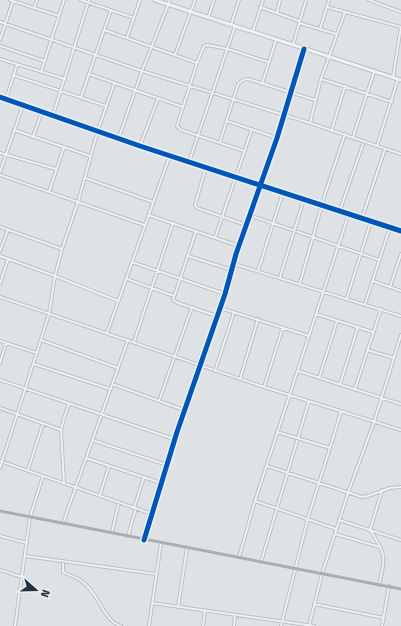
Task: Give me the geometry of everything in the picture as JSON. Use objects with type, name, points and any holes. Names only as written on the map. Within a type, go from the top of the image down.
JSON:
[{"type":"main road","points":[[0,511],[401,589]]},
{"type":"street","points":[[0,40],[12,0],[59,16]]},
{"type":"street","points":[[34,8],[37,0]]},
{"type":"street","points":[[41,72],[64,0]]},
{"type":"street","points":[[81,0],[89,1],[134,18]]},
{"type":"street","points":[[127,38],[140,0]]},
{"type":"street","points":[[155,0],[400,79],[377,146]]},
{"type":"street","points":[[119,137],[142,71],[170,0]]},
{"type":"street","points":[[175,56],[195,0]]},
{"type":"street","points":[[208,18],[214,0]]},
{"type":"street","points":[[231,25],[239,1],[236,0]]},
{"type":"street","points":[[252,32],[263,0]]},
{"type":"street","points":[[277,13],[280,0]]},
{"type":"street","points":[[293,45],[306,0]]},
{"type":"street","points":[[320,29],[329,0]]},
{"type":"street","points":[[369,0],[401,12]]},
{"type":"street","points":[[53,115],[89,1]]},
{"type":"street","points":[[327,7],[401,27],[393,77]]},
{"type":"street","points":[[260,8],[336,34]]},
{"type":"street","points":[[81,97],[111,10]]},
{"type":"street","points":[[310,123],[321,79],[344,12]]},
{"type":"street","points":[[0,22],[142,71],[345,134],[401,154]]},
{"type":"street","points":[[189,162],[235,26]]},
{"type":"street","points":[[104,30],[151,48],[197,63]]},
{"type":"street","points":[[262,84],[276,40]]},
{"type":"street","points":[[244,151],[178,129],[177,126],[204,46],[206,45],[228,49],[268,62]]},
{"type":"street","points":[[0,46],[44,61]]},
{"type":"street","points":[[144,540],[174,439],[226,294],[239,246],[285,115],[304,49]]},
{"type":"street","points":[[0,59],[65,79]]},
{"type":"street","points":[[6,99],[17,64]]},
{"type":"street","points":[[353,137],[374,71]]},
{"type":"street","points":[[89,74],[114,84],[184,107]]},
{"type":"street","points":[[13,76],[61,90],[106,106]]},
{"type":"street","points":[[220,142],[240,81],[248,79],[315,100]]},
{"type":"street","points":[[321,79],[392,102]]},
{"type":"street","points":[[0,468],[49,314],[55,276],[62,249],[78,202],[98,130],[114,84]]},
{"type":"street","points":[[331,130],[345,86]]},
{"type":"street","points":[[0,97],[119,137],[140,146],[401,231]]},
{"type":"street","points":[[140,146],[158,99]]},
{"type":"street","points":[[0,172],[23,105]]},
{"type":"street","points":[[33,137],[42,111]]},
{"type":"street","points":[[227,121],[277,138]]},
{"type":"street","points":[[215,238],[252,129]]},
{"type":"street","points":[[14,130],[90,156]]},
{"type":"street","points":[[300,283],[345,134]]},
{"type":"street","points":[[340,210],[364,141]]},
{"type":"street","points":[[49,192],[64,147]]},
{"type":"street","points":[[362,218],[386,149]]},
{"type":"street","points":[[0,153],[56,169]]},
{"type":"street","points":[[107,333],[170,155]]},
{"type":"street","points":[[206,167],[195,205],[197,208],[246,225]]},
{"type":"street","points":[[0,175],[144,225]]},
{"type":"street","points":[[85,178],[153,202]]},
{"type":"street","points":[[258,271],[283,192]]},
{"type":"street","points":[[280,277],[304,199]]},
{"type":"street","points":[[239,558],[255,500],[349,213]]},
{"type":"street","points":[[148,215],[239,246]]},
{"type":"street","points":[[249,215],[379,260]]},
{"type":"street","points":[[346,298],[371,221]]},
{"type":"street","points":[[134,342],[173,224]]},
{"type":"street","points":[[365,304],[390,227]]},
{"type":"street","points":[[0,228],[62,249]]},
{"type":"street","points":[[0,251],[8,230]]},
{"type":"street","points":[[196,231],[173,300],[217,316]]},
{"type":"street","points":[[390,287],[401,254]]},
{"type":"street","points":[[0,256],[118,301]]},
{"type":"street","points":[[188,256],[232,270]]},
{"type":"street","points":[[0,284],[8,259]]},
{"type":"street","points":[[132,262],[226,294]]},
{"type":"street","points":[[234,263],[401,316]]},
{"type":"street","points":[[126,279],[174,296]]},
{"type":"street","points":[[372,281],[401,291]]},
{"type":"street","points":[[0,297],[134,342],[199,366],[401,430]]},
{"type":"street","points":[[159,401],[192,307]]},
{"type":"street","points":[[220,308],[309,336]]},
{"type":"street","points":[[355,389],[381,309]]},
{"type":"street","points":[[215,371],[234,312]]},
{"type":"street","points":[[316,314],[373,332]]},
{"type":"street","points":[[240,379],[258,319]]},
{"type":"street","points":[[319,378],[337,321]]},
{"type":"street","points":[[264,387],[283,327]]},
{"type":"street","points":[[340,384],[358,327]]},
{"type":"street","points":[[309,626],[322,574],[336,529],[374,422],[401,335]]},
{"type":"street","points":[[41,340],[118,368]]},
{"type":"street","points":[[63,523],[128,340]]},
{"type":"street","points":[[0,341],[37,353]]},
{"type":"street","points":[[0,363],[6,343]]},
{"type":"street","points":[[367,350],[394,358]]},
{"type":"street","points":[[34,364],[110,389]]},
{"type":"street","points":[[298,371],[401,404]]},
{"type":"street","points":[[0,380],[174,439]]},
{"type":"street","points":[[112,384],[184,410]]},
{"type":"street","points":[[260,562],[286,472],[309,401]]},
{"type":"street","points":[[64,483],[61,430],[69,404]]},
{"type":"street","points":[[0,408],[61,430]]},
{"type":"street","points":[[281,626],[294,568],[308,518],[342,411]]},
{"type":"street","points":[[28,471],[43,424]]},
{"type":"street","points":[[277,432],[330,448]]},
{"type":"street","points":[[92,440],[167,465]]},
{"type":"street","points":[[86,458],[161,483]]},
{"type":"street","points":[[1,462],[152,514]]},
{"type":"street","points":[[100,495],[109,466]]},
{"type":"street","points":[[267,466],[348,493],[365,497],[382,490],[401,486]]},
{"type":"street","points":[[15,626],[30,517],[43,476]]},
{"type":"street","points":[[128,536],[144,477]]},
{"type":"street","points":[[379,585],[384,559],[381,547],[370,530],[382,490]]},
{"type":"street","points":[[255,500],[336,529]]},
{"type":"street","points":[[112,533],[119,502]]},
{"type":"street","points":[[339,520],[401,540]]},
{"type":"street","points":[[335,534],[381,547]]},
{"type":"street","points":[[0,536],[27,544]]},
{"type":"street","points":[[149,626],[161,543]]},
{"type":"street","points":[[178,607],[187,548]]},
{"type":"street","points":[[25,556],[156,574]]},
{"type":"street","points":[[63,561],[63,572],[77,578],[85,584],[109,617],[121,626]]},
{"type":"street","points":[[0,570],[22,577]]},
{"type":"street","points":[[382,626],[389,586]]},
{"type":"street","points":[[152,603],[314,626]]},
{"type":"street","points":[[314,604],[384,618]]},
{"type":"street","points":[[203,626],[205,611]]},
{"type":"street","points":[[234,626],[235,615]]},
{"type":"cycle path","points":[[144,540],[177,432],[225,294],[236,254],[277,138],[304,49]]},
{"type":"cycle path","points":[[0,97],[140,146],[401,231]]}]
